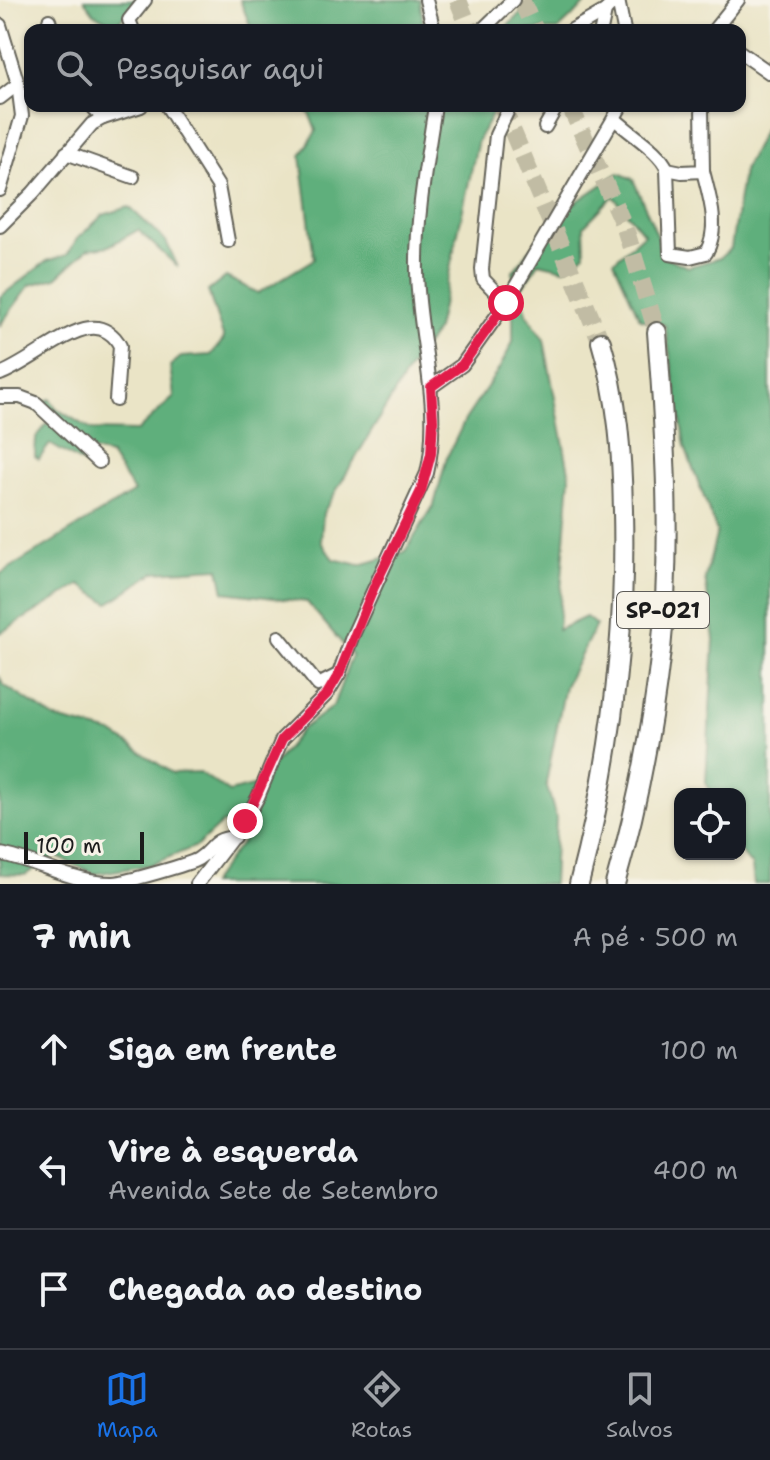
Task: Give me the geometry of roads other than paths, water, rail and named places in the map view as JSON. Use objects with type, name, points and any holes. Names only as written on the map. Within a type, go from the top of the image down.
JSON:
[{"type":"highway","name":"SP-021","points":[[615,884],[636,802],[661,648],[666,557],[657,332]]},
{"type":"highway","name":"SP-021","points":[[579,884],[600,790],[623,610],[619,425],[613,385],[601,342]]},
{"type":"street","points":[[131,24],[129,20],[145,0]]},
{"type":"street","points":[[426,0],[432,24]]},
{"type":"street","points":[[488,24],[513,0]]},
{"type":"street","points":[[582,24],[617,0],[623,24]]},
{"type":"street","points":[[719,24],[738,0]]},
{"type":"street","points":[[602,24],[605,11]]},
{"type":"street","points":[[0,25],[22,104],[21,128],[0,190]]},
{"type":"street","points":[[746,56],[770,73]]},
{"type":"street","points":[[0,98],[18,84]]},
{"type":"street","points":[[98,112],[103,118]]},
{"type":"street","points":[[0,226],[33,193],[92,124],[122,112]]},
{"type":"street","points":[[171,112],[218,186],[228,241]]},
{"type":"street","points":[[197,884],[234,837],[258,797],[282,739],[327,694],[339,674],[358,624],[427,473],[433,420],[417,272],[419,227],[434,112]]},
{"type":"street","points":[[506,303],[483,279],[482,269],[496,135],[507,112]]},
{"type":"street","points":[[545,127],[554,112]]},
{"type":"street","points":[[431,387],[462,365],[506,303],[618,112],[639,141],[663,158],[667,169],[670,254],[690,257],[706,253],[714,239],[712,210],[703,171],[702,112]]},
{"type":"street","points":[[66,153],[133,177]]},
{"type":"street","points":[[667,169],[703,171]]},
{"type":"street","points":[[0,374],[69,336],[96,328],[110,333],[120,346],[116,400]]},
{"type":"street","points":[[0,397],[20,397],[36,403],[99,462]]},
{"type":"street","points":[[279,637],[318,685],[329,682],[339,674]]},
{"type":"street","points":[[0,854],[23,858],[86,881],[114,883],[193,862],[217,841],[234,837]]},
{"type":"tunnel","points":[[458,0],[468,24]]},
{"type":"tunnel","points":[[521,0],[532,24]]},
{"type":"tunnel","points":[[505,112],[601,342]]},
{"type":"tunnel","points":[[573,112],[625,228],[657,332]]}]
